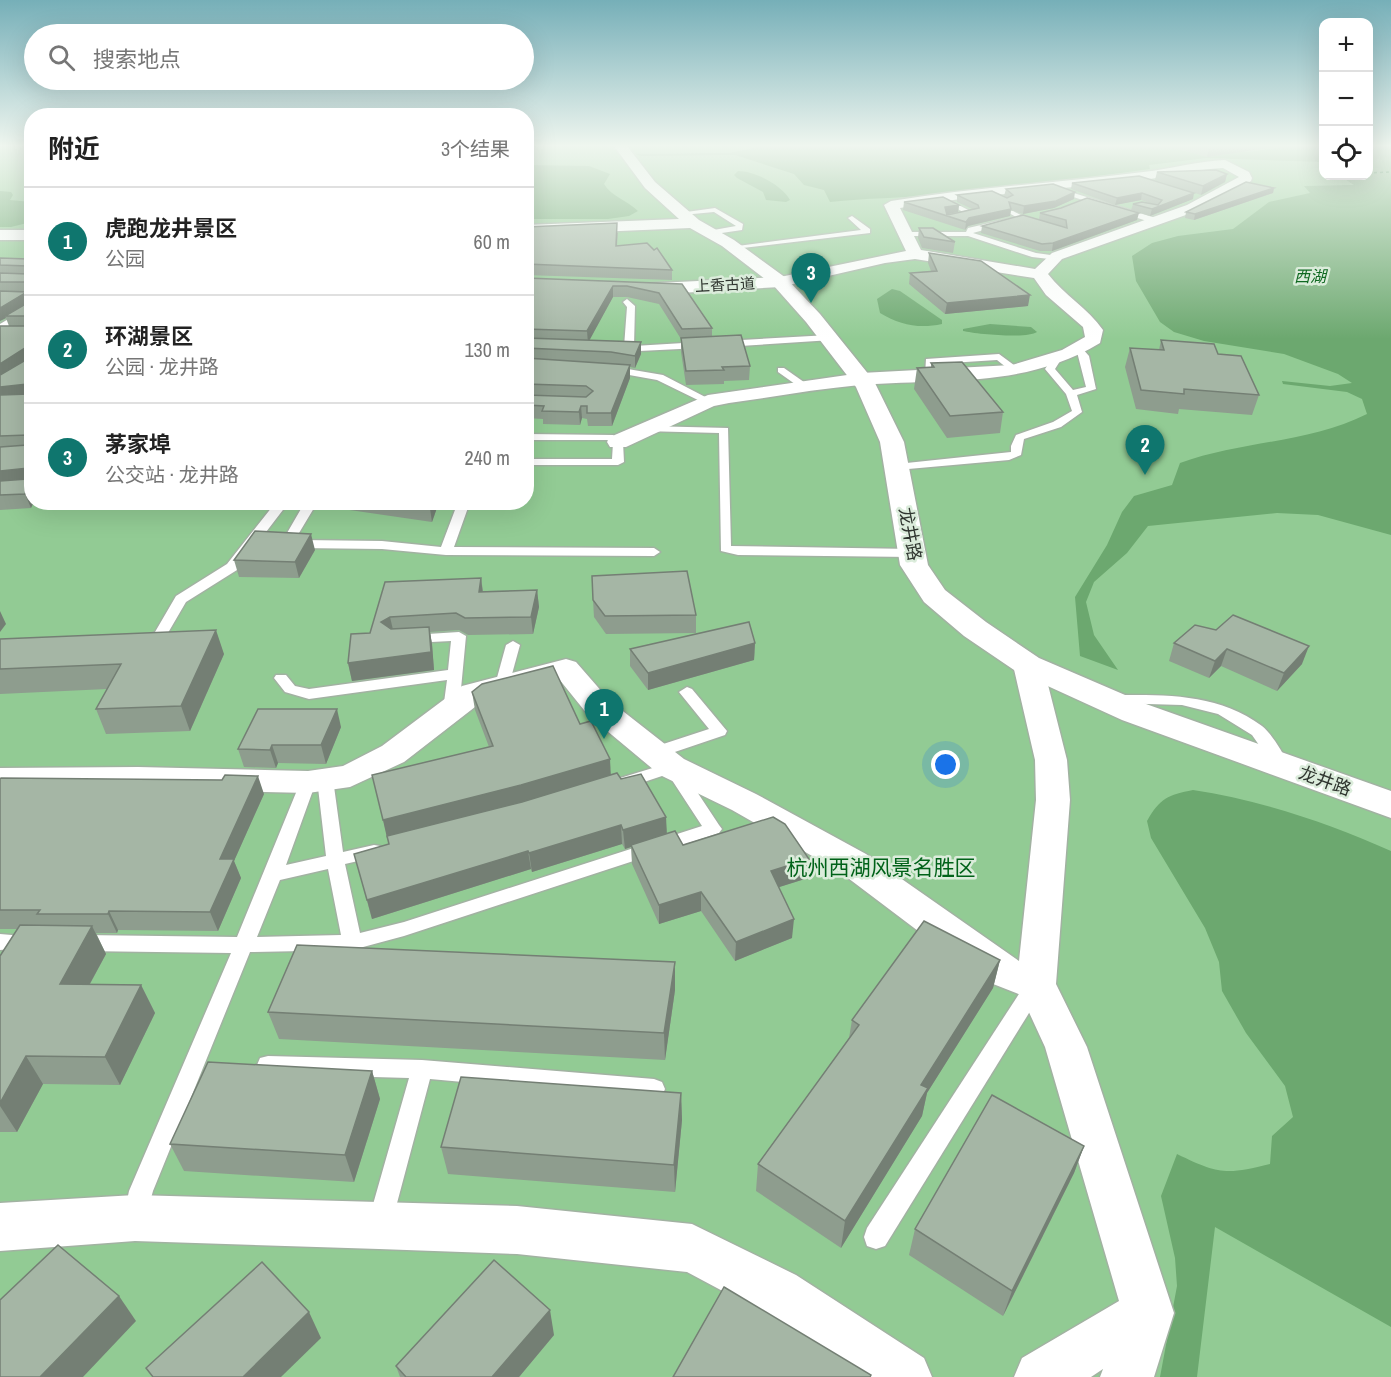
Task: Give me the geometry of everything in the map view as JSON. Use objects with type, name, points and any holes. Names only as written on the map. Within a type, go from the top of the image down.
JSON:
[{"type":"street","name":"龙井路","points":[[682,210],[780,282],[861,379],[892,442],[914,565],[934,596],[975,629],[1028,665],[1107,700],[1391,805]]},
{"type":"street","points":[[893,210],[915,254]]},
{"type":"street","points":[[618,442],[708,401],[861,379],[1015,370],[1079,350],[1094,339],[1094,330],[1052,291],[1039,274],[1054,258],[1185,210]]},
{"type":"street","points":[[534,230],[705,229]]},
{"type":"street","points":[[0,235],[24,235]]},
{"type":"street","name":"上香古道","points":[[620,286],[679,288],[780,282],[885,258],[915,254],[1039,274]]},
{"type":"street","points":[[1028,665],[1051,760],[1053,800],[1036,984],[1066,1047],[1148,1313],[1127,1377]]},
{"type":"street","points":[[0,779],[317,780],[350,776],[393,754],[473,693],[566,668],[599,708],[663,760],[853,863],[997,969],[1036,984]]},
{"type":"street","points":[[0,1227],[135,1218],[379,1225],[517,1230],[692,1248],[778,1293],[906,1377]]},
{"type":"street","points":[[1041,1377],[1148,1313]]},
{"type":"lane","points":[[705,229],[715,210]]},
{"type":"lane","points":[[705,229],[739,228],[740,226],[715,210]]},
{"type":"lane","points":[[942,212],[953,210]]},
{"type":"lane","points":[[955,224],[949,218],[972,214],[964,210]]},
{"type":"lane","points":[[1115,210],[1156,220]]},
{"type":"lane","points":[[1011,212],[1022,218],[1034,220]]},
{"type":"lane","points":[[705,229],[867,231],[852,218]]},
{"type":"lane","points":[[969,234],[971,230],[1022,218]]},
{"type":"lane","points":[[907,234],[969,234],[1035,255],[1054,258]]},
{"type":"lane","points":[[627,302],[631,306],[629,349]]},
{"type":"lane","points":[[0,313],[24,313]]},
{"type":"lane","points":[[0,328],[24,315]]},
{"type":"lane","points":[[0,333],[10,333]]},
{"type":"lane","points":[[608,349],[829,338]]},
{"type":"lane","points":[[1071,393],[1091,389],[1084,356],[1079,350]]},
{"type":"lane","points":[[897,467],[1009,457],[1017,453],[1016,446],[1020,437],[1056,426],[1077,412],[1071,393],[1050,369],[1057,358]]},
{"type":"lane","points":[[600,368],[660,377],[708,401]]},
{"type":"lane","points":[[781,370],[806,387]]},
{"type":"lane","points":[[647,429],[724,430],[725,548],[738,551],[912,553]]},
{"type":"lane","points":[[534,437],[609,438],[618,442],[618,462],[534,462]]},
{"type":"lane","points":[[125,643],[148,642],[160,635],[181,599],[232,567],[277,510]]},
{"type":"lane","points":[[307,510],[289,540],[299,544],[382,545],[446,551],[654,552]]},
{"type":"lane","points":[[446,551],[461,510]]},
{"type":"lane","points":[[394,640],[459,636],[451,710]]},
{"type":"lane","points":[[502,685],[513,645]]},
{"type":"lane","points":[[281,678],[290,689],[309,694],[455,674]]},
{"type":"lane","points":[[603,790],[719,731],[687,692]]},
{"type":"lane","points":[[0,942],[243,945],[352,942],[404,929],[713,829],[663,760]]},
{"type":"lane","points":[[317,780],[352,942]]},
{"type":"lane","points":[[135,1218],[141,1191],[243,945],[317,780]]},
{"type":"lane","points":[[273,875],[391,847]]},
{"type":"lane","points":[[876,1237],[1036,984]]},
{"type":"lane","points":[[268,1065],[422,1069],[654,1089]]},
{"type":"lane","points":[[379,1225],[422,1069]]},
{"type":"green space","name":"杭州西湖风景名胜区","points":[[0,210],[24,210],[24,510],[534,510],[534,210],[1391,210],[1391,1377],[0,1377]]},
{"type":"water","points":[[0,210],[24,210],[24,224],[0,227]]},
{"type":"water","points":[[534,210],[638,211],[629,216],[608,219],[534,219]]},
{"type":"water","name":"西湖","points":[[1258,210],[1391,210],[1391,535],[1318,515],[1277,513],[1148,526],[1127,553],[1094,582],[1086,602],[1094,635],[1118,670],[1080,656],[1075,597],[1107,545],[1122,512],[1134,496],[1172,485],[1180,463],[1227,450],[1322,431],[1367,414],[1362,399],[1347,392],[1283,384],[1282,381],[1330,386],[1352,383],[1338,374],[1284,354],[1204,341],[1174,332],[1160,322],[1136,281],[1132,256],[1152,243],[1178,236],[1233,229]]},
{"type":"water","points":[[892,289],[900,291],[942,320],[942,324],[910,325],[880,313],[877,299]]},
{"type":"water","points":[[990,324],[1031,327],[1037,332],[1013,336],[963,331],[963,329]]},
{"type":"water","points":[[1193,790],[1269,806],[1343,831],[1391,851],[1391,1327],[1215,1227],[1197,1377],[1160,1377],[1177,1286],[1175,1258],[1161,1196],[1177,1154],[1203,1166],[1222,1171],[1243,1170],[1270,1164],[1272,1136],[1293,1117],[1285,1086],[1246,1033],[1222,991],[1219,962],[1205,928],[1151,838],[1147,821],[1156,807],[1171,796]]},
{"type":"building","points":[[930,210],[946,210],[947,215],[969,210],[1005,210],[969,218],[966,222]]},
{"type":"building","points":[[1052,210],[1130,210],[1139,213],[1053,243],[1042,244],[982,226],[1023,215],[1067,228],[1066,220],[1040,213]]},
{"type":"building","points":[[1189,210],[1206,210],[1195,214],[1186,212]]},
{"type":"building","points":[[617,223],[616,246],[647,243],[654,250],[657,248],[672,270],[534,264],[534,227]]},
{"type":"building","points":[[919,228],[933,228],[955,242],[924,237]]},
{"type":"building","points":[[929,253],[981,261],[1030,295],[947,303],[910,273],[937,271]]},
{"type":"building","points":[[0,258],[24,259],[24,266],[0,265]]},
{"type":"building","points":[[0,273],[24,274],[24,282],[0,282]]},
{"type":"building","points":[[534,278],[682,284],[712,328],[682,329],[659,293],[627,286],[613,286],[587,331],[534,329]]},
{"type":"building","points":[[0,291],[24,292],[24,294],[0,308]]},
{"type":"building","points":[[24,305],[24,316],[5,316]]},
{"type":"building","points":[[0,326],[24,326],[24,349],[0,364]]},
{"type":"building","points":[[741,335],[750,366],[722,367],[724,370],[686,371],[681,338]]},
{"type":"building","points":[[534,338],[641,342],[635,356],[611,352],[534,348]]},
{"type":"building","points":[[1161,340],[1214,344],[1218,354],[1241,356],[1259,395],[1184,389],[1184,394],[1141,390],[1130,348],[1164,350]]},
{"type":"building","points":[[534,359],[630,365],[611,413],[587,413],[587,406],[581,406],[579,412],[542,411],[544,406],[534,405],[534,395],[586,397],[593,391],[586,386],[534,384]]},
{"type":"building","points":[[24,361],[24,384],[0,387],[0,375]]},
{"type":"building","points":[[962,362],[1003,412],[950,416],[917,368],[934,367],[931,363]]},
{"type":"building","points":[[24,394],[24,435],[0,436],[0,395]]},
{"type":"building","points":[[24,445],[24,468],[0,471],[0,447]]},
{"type":"building","points":[[24,479],[24,494],[0,495],[0,481]]},
{"type":"building","points":[[255,531],[311,534],[295,562],[234,560]]},
{"type":"building","points":[[687,571],[696,615],[605,616],[593,600],[592,576]]},
{"type":"building","points":[[481,578],[479,592],[537,590],[531,617],[465,618],[456,613],[390,617],[381,622],[391,629],[429,627],[431,652],[348,663],[351,634],[370,633],[385,582]]},
{"type":"building","points":[[1233,615],[1309,646],[1284,673],[1227,649],[1215,661],[1174,643],[1195,625],[1216,630]]},
{"type":"building","points":[[749,622],[755,643],[648,673],[630,649]]},
{"type":"building","points":[[216,630],[181,706],[96,709],[121,664],[0,669],[0,639]]},
{"type":"building","points":[[553,666],[580,724],[591,721],[610,759],[521,785],[383,820],[372,775],[493,746],[472,692],[482,684]]},
{"type":"building","points":[[258,709],[337,709],[321,745],[272,745],[270,750],[238,749]]},
{"type":"building","points":[[617,773],[621,779],[641,774],[666,817],[623,830],[621,825],[367,900],[354,854],[389,844],[387,836],[522,802]]},
{"type":"building","points":[[225,775],[258,776],[220,859],[234,859],[210,912],[109,911],[108,914],[37,914],[40,910],[0,910],[1,778],[222,780]]},
{"type":"building","points":[[773,817],[785,824],[809,859],[771,871],[794,919],[736,942],[701,892],[659,905],[631,845],[675,831],[683,845]]},
{"type":"building","points":[[924,921],[1000,960],[921,1085],[928,1088],[845,1221],[758,1164],[859,1025],[852,1020]]},
{"type":"building","points":[[20,925],[92,926],[60,984],[141,985],[105,1057],[26,1056],[0,1103],[0,956]]},
{"type":"building","points":[[297,945],[675,962],[664,1033],[268,1012]]},
{"type":"building","points":[[208,1062],[372,1071],[345,1155],[170,1144]]},
{"type":"building","points":[[461,1077],[681,1093],[674,1165],[441,1147]]},
{"type":"building","points":[[992,1095],[1084,1146],[1012,1291],[915,1229]]},
{"type":"building","points":[[58,1245],[119,1296],[40,1377],[0,1377],[0,1300]]},
{"type":"building","points":[[494,1260],[550,1310],[492,1377],[406,1377],[396,1366]]},
{"type":"building","points":[[262,1262],[309,1312],[243,1377],[153,1377],[146,1368]]},
{"type":"building","points":[[724,1287],[871,1375],[870,1377],[673,1377]]},
{"type":"place","name":"茅家埠","points":[[811,303]]},
{"type":"place","name":"环湖景区","points":[[1145,475]]},
{"type":"place","name":"虎跑龙井景区","points":[[604,739]]}]
